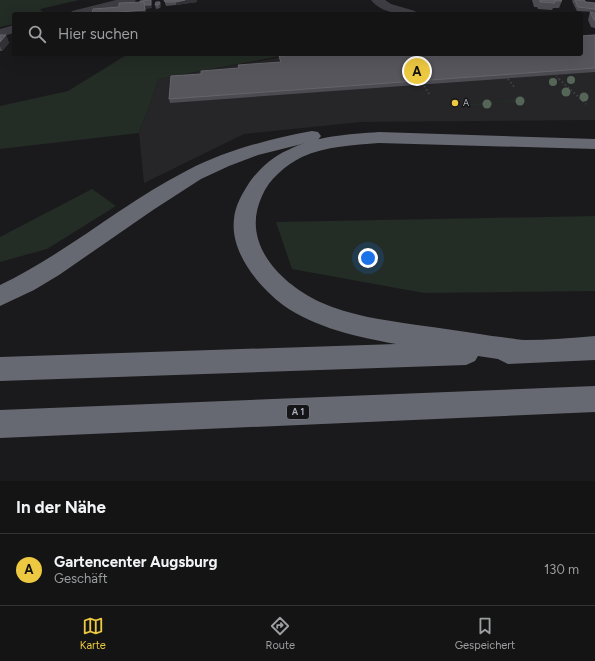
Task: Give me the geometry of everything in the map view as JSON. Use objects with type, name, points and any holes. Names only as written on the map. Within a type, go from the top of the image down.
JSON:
[{"type":"highway","points":[[0,296],[46,272],[147,204],[194,176],[227,160],[274,145],[333,133],[373,130],[595,130]]},
{"type":"highway","points":[[523,351],[370,329],[333,319],[312,311],[282,292],[271,281],[255,260],[248,246],[244,232],[244,215],[255,189],[276,165],[284,159],[304,150],[324,144],[395,138],[595,144]]},
{"type":"highway","points":[[0,369],[595,348]]},
{"type":"highway","name":"A 1","points":[[0,424],[595,400]]},
{"type":"street","points":[[84,12],[130,0]]},
{"type":"street","points":[[377,0],[387,8],[403,12]]},
{"type":"street","points":[[0,33],[12,30]]},
{"type":"path","points":[[556,76],[586,104]]},
{"type":"path","points":[[508,79],[515,88]]},
{"type":"path","points":[[424,86],[430,96]]},
{"type":"shaded area","points":[[0,0],[79,0],[40,9],[42,12],[12,12],[12,24],[0,27]]},
{"type":"shaded area","points":[[595,34],[595,120],[361,122],[244,134],[144,183],[139,133],[159,79],[287,56],[583,56],[583,35]]},
{"type":"shaded area","points":[[125,56],[280,56],[159,79],[139,133],[0,149],[0,106],[68,91]]},
{"type":"shaded area","points":[[521,99],[526,104],[518,102],[493,102],[493,105],[448,106]]},
{"type":"shaded area","points":[[92,189],[116,206],[47,249],[0,262],[0,237]]},
{"type":"shaded area","points":[[595,216],[595,291],[424,293],[292,269],[276,222]]},
{"type":"building","points":[[151,0],[151,5],[145,5],[144,2],[140,2],[140,1]]},
{"type":"building","points":[[164,0],[185,0],[165,2]]},
{"type":"building","points":[[540,0],[562,1],[554,1],[555,3],[540,2]]},
{"type":"building","points":[[575,0],[584,0],[586,2],[595,3],[595,9],[578,7]]},
{"type":"building","points":[[144,2],[145,10],[92,12],[93,9],[119,7],[119,3]]},
{"type":"building","points":[[156,2],[160,2],[159,5],[155,5]]},
{"type":"building","points":[[590,12],[595,13],[595,20],[594,20]]},
{"type":"building","points":[[0,35],[6,35],[0,42]]},
{"type":"building","points":[[595,35],[595,68],[169,99],[171,76],[201,74],[201,71],[239,68],[238,65],[281,62],[279,56],[583,56],[583,36]]},
{"type":"place","name":"Gartencenter Augsburg","points":[[417,71]]},
{"type":"place","name":"A","points":[[455,103]]}]
